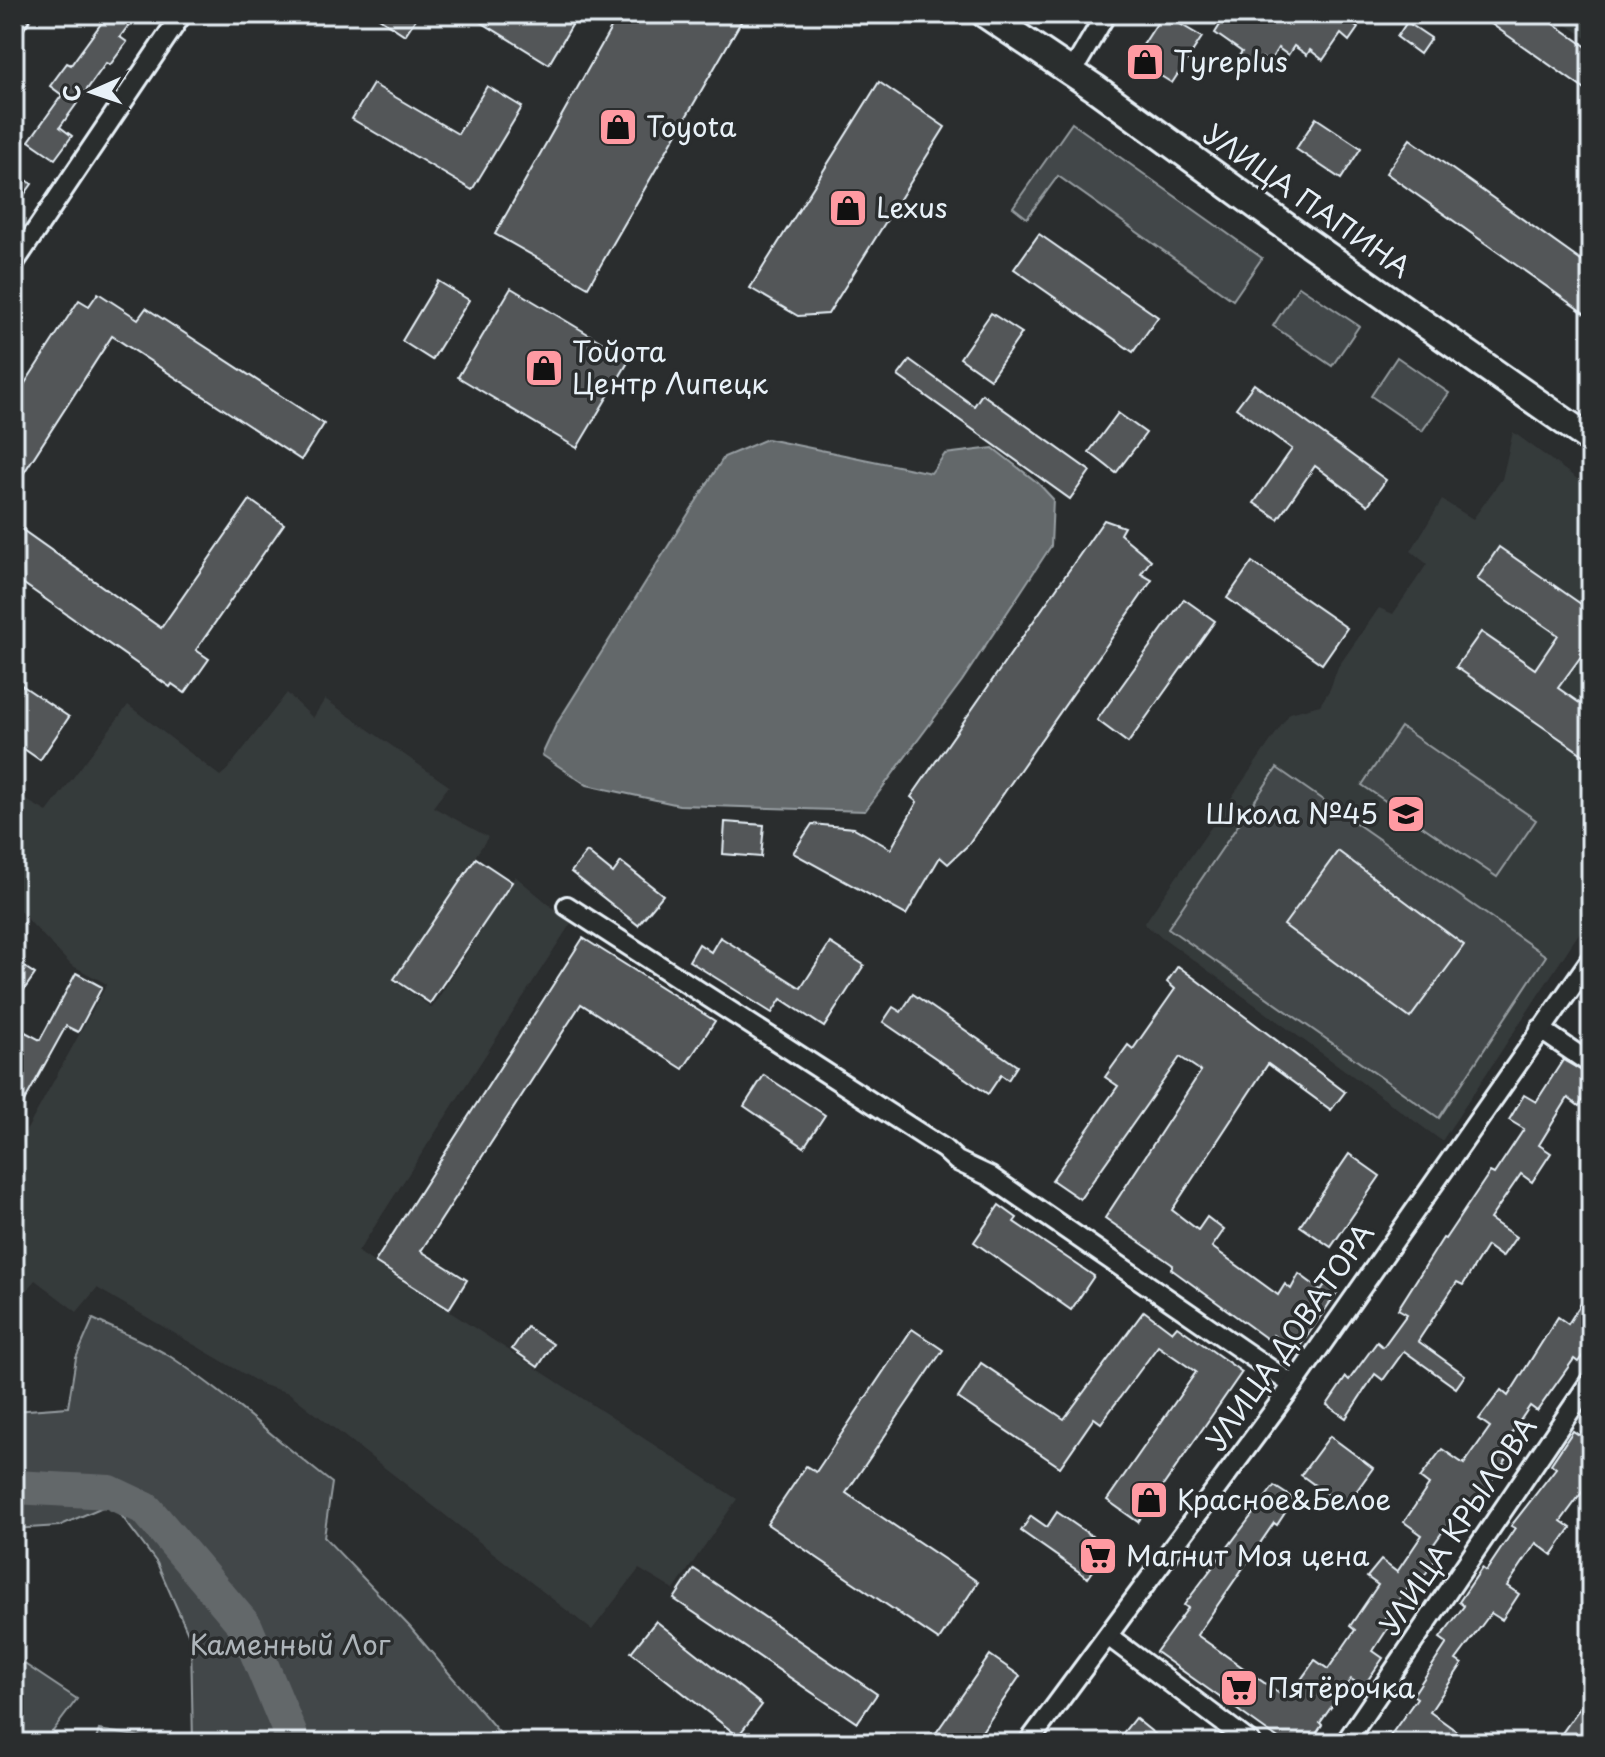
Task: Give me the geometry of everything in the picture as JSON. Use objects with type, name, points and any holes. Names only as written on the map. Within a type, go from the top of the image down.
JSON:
[{"type":"street","points":[[14,24],[21,14]]},
{"type":"street","points":[[14,263],[182,14]]},
{"type":"street","name":"УЛИЦА ПАПИНА","points":[[985,14],[1072,72],[1296,234],[1591,440]]},
{"type":"street","points":[[1072,72],[1106,14]]},
{"type":"street","points":[[567,906],[944,1149],[957,1161],[989,1176],[1293,1385]]},
{"type":"street","name":"УЛИЦА ДОВАТОРА","points":[[1028,1743],[1293,1385],[1591,959]]},
{"type":"street","points":[[1540,1029],[1591,1064]]},
{"type":"street","name":"УЛИЦА КРЫЛОВА","points":[[1345,1743],[1591,1380]]},
{"type":"street","points":[[1108,1636],[1251,1743]]},
{"type":"shaded area","points":[[1551,14],[1591,14],[1591,41]]},
{"type":"shaded area","name":"Школа №45","points":[[1513,432],[1591,489],[1591,915],[1442,1141],[1144,924],[1290,713],[1320,705],[1338,667],[1379,608],[1393,614],[1427,564],[1411,551],[1442,500],[1473,519],[1502,479]]},
{"type":"shaded area","points":[[767,439],[931,473],[945,454],[993,448],[1038,483],[1053,499],[1051,546],[962,681],[865,811],[679,805],[587,785],[542,755],[556,725],[724,457]]},
{"type":"shaded area","points":[[287,693],[313,718],[325,699],[449,786],[433,807],[488,837],[393,980],[432,1008],[515,876],[571,923],[358,1252],[737,1499],[674,1590],[639,1569],[592,1630],[289,1393],[263,1385],[97,1288],[77,1312],[35,1280],[14,1309],[14,1153],[107,984],[71,965],[14,905],[14,793],[47,812],[128,705],[220,776]]},
{"type":"green space","points":[[1072,123],[1262,258],[1233,300],[1058,176],[1027,218],[1013,207]]},
{"type":"green space","points":[[1299,286],[1359,326],[1332,366],[1273,326]]},
{"type":"green space","points":[[1397,357],[1449,393],[1422,431],[1371,396]]},
{"type":"green space","points":[[1401,727],[1536,820],[1497,877],[1362,785]]},
{"type":"green space","points":[[1277,768],[1546,956],[1439,1118],[1168,928]]},
{"type":"green space","name":"Каменный Лог","points":[[93,1319],[171,1357],[233,1402],[332,1483],[324,1537],[410,1627],[508,1743],[193,1743],[191,1640],[157,1563],[112,1503],[59,1526],[14,1529],[14,1411],[68,1407],[76,1358]]},
{"type":"green space","points":[[14,1657],[77,1699],[44,1743],[14,1743]]},
{"type":"green space","name":"Каменный Лог","points":[[99,1730],[180,1743],[95,1743]]},
{"type":"building","points":[[108,14],[137,14],[120,37],[127,42],[110,65],[106,63],[60,127],[72,136],[55,159],[29,141],[62,95],[50,86],[67,63],[71,65]]},
{"type":"building","points":[[373,14],[419,14],[405,35]]},
{"type":"building","points":[[468,14],[555,14],[572,25],[549,64]]},
{"type":"building","name":"Toyota","points":[[619,14],[732,14],[742,20],[588,287],[495,234]]},
{"type":"building","points":[[1163,14],[1202,37],[1172,83],[1134,59]]},
{"type":"building","points":[[1238,14],[1288,14],[1300,22],[1305,14],[1336,14],[1358,28],[1349,41],[1341,34],[1323,60],[1310,50],[1307,55],[1294,46],[1288,55],[1278,48],[1269,63],[1262,58],[1254,70],[1237,58],[1242,52],[1215,33],[1225,17],[1233,22]]},
{"type":"building","points":[[1496,14],[1540,14],[1591,50],[1591,94],[1490,23]]},
{"type":"building","points":[[1407,22],[1431,38],[1420,54],[1397,37]]},
{"type":"building","name":"Lexus","points":[[879,82],[945,127],[828,314],[798,316],[750,288]]},
{"type":"building","points":[[373,84],[458,134],[487,86],[522,107],[472,190],[352,119]]},
{"type":"building","points":[[1316,118],[1361,148],[1341,179],[1296,149]]},
{"type":"building","points":[[1410,139],[1591,268],[1591,318],[1386,173]]},
{"type":"building","points":[[14,171],[32,184],[14,209]]},
{"type":"building","points":[[1039,234],[1158,317],[1133,352],[1014,269]]},
{"type":"building","points":[[438,281],[469,300],[432,360],[402,341]]},
{"type":"building","name":"Тойота Центр Липецк","points":[[511,288],[630,359],[577,448],[458,377]]},
{"type":"building","points":[[98,293],[138,319],[146,308],[324,424],[301,460],[112,336],[14,488],[14,400],[79,300],[89,306]]},
{"type":"building","points":[[991,313],[1022,333],[990,379],[960,358]]},
{"type":"building","points":[[910,360],[974,406],[982,394],[1090,471],[1070,499],[898,376]]},
{"type":"building","points":[[1254,384],[1386,480],[1368,505],[1315,466],[1278,519],[1254,503],[1292,449],[1236,408]]},
{"type":"building","points":[[1118,413],[1146,433],[1116,473],[1089,452]]},
{"type":"building","points":[[250,500],[284,524],[196,650],[209,659],[185,693],[172,684],[170,687],[14,577],[14,524],[161,628]]},
{"type":"building","points":[[1104,520],[1124,527],[1120,534],[1151,560],[1141,574],[1152,580],[967,846],[948,864],[940,857],[906,915],[793,853],[812,824],[854,828],[891,849],[917,802],[911,797]]},
{"type":"building","points":[[1499,547],[1591,611],[1591,661],[1582,655],[1558,688],[1591,711],[1591,760],[1456,667],[1481,632],[1535,669],[1558,635],[1477,579]]},
{"type":"building","points":[[1252,562],[1347,628],[1322,664],[1227,598]]},
{"type":"building","points":[[1184,599],[1215,621],[1128,743],[1097,720]]},
{"type":"building","points":[[14,680],[69,717],[40,760],[14,742]]},
{"type":"building","points":[[725,822],[764,825],[761,857],[723,854]]},
{"type":"building","points":[[1338,851],[1464,945],[1410,1018],[1284,925]]},
{"type":"building","points":[[587,852],[613,873],[621,862],[663,895],[638,925],[571,872]]},
{"type":"building","points":[[476,858],[512,882],[430,1003],[394,979]]},
{"type":"building","points":[[720,937],[801,988],[830,943],[864,965],[824,1027],[781,999],[772,1013],[689,961],[699,944],[711,952]]},
{"type":"building","points":[[583,938],[715,1021],[683,1069],[581,1004],[421,1251],[467,1280],[449,1309],[375,1262]]},
{"type":"building","points":[[14,960],[35,974],[14,1004]]},
{"type":"building","points":[[1178,966],[1345,1092],[1331,1110],[1268,1064],[1172,1210],[1198,1230],[1207,1217],[1224,1230],[1212,1247],[1278,1295],[1285,1284],[1291,1289],[1299,1274],[1321,1290],[1326,1283],[1338,1291],[1296,1352],[1273,1335],[1270,1341],[1171,1269],[1173,1265],[1105,1218],[1201,1071],[1180,1057],[1080,1199],[1052,1180],[1118,1086],[1105,1077],[1128,1045],[1133,1049],[1175,989],[1167,982]]},
{"type":"building","points":[[76,973],[102,987],[78,1032],[66,1026],[14,1120],[14,1026],[40,1040]]},
{"type":"building","points":[[913,994],[1017,1066],[1008,1080],[1001,1075],[988,1094],[883,1022],[893,1007],[901,1012]]},
{"type":"building","points":[[1563,1060],[1591,1076],[1591,1087],[1579,1106],[1568,1098],[1539,1145],[1551,1153],[1532,1182],[1521,1174],[1490,1219],[1516,1237],[1502,1257],[1487,1246],[1463,1285],[1457,1282],[1418,1341],[1465,1375],[1456,1388],[1404,1351],[1383,1380],[1375,1374],[1346,1418],[1327,1405],[1346,1377],[1349,1380],[1377,1342],[1383,1347],[1407,1314],[1398,1309],[1443,1238],[1490,1172],[1494,1174],[1524,1129],[1509,1120],[1524,1095],[1536,1102]]},
{"type":"building","points":[[764,1075],[825,1115],[804,1147],[744,1106]]},
{"type":"building","points":[[1349,1154],[1380,1176],[1331,1247],[1300,1226]]},
{"type":"building","points":[[999,1205],[1017,1218],[1014,1222],[1094,1276],[1071,1310],[974,1242]]},
{"type":"building","points":[[1591,1288],[1591,1344],[1578,1362],[1574,1359],[1537,1411],[1530,1406],[1505,1443],[1514,1449],[1468,1513],[1460,1507],[1429,1551],[1437,1557],[1418,1585],[1413,1581],[1385,1618],[1392,1622],[1373,1651],[1383,1658],[1363,1687],[1351,1679],[1310,1743],[1284,1743],[1156,1652],[1188,1608],[1184,1605],[1274,1486],[1294,1499],[1197,1635],[1287,1699],[1315,1660],[1328,1669],[1355,1630],[1350,1626],[1378,1585],[1367,1577],[1381,1560],[1397,1572],[1422,1535],[1404,1522],[1429,1485],[1420,1478],[1442,1449],[1464,1464],[1490,1427],[1479,1419],[1501,1390],[1508,1396],[1558,1317],[1568,1324]]},
{"type":"building","points":[[1144,1311],[1172,1332],[1177,1326],[1242,1372],[1138,1522],[1107,1500],[1196,1372],[1158,1346],[1101,1423],[1094,1418],[1060,1467],[958,1398],[981,1363],[1064,1419]]},
{"type":"building","points":[[527,1327],[553,1344],[538,1367],[512,1349]]},
{"type":"building","points":[[912,1329],[943,1350],[846,1493],[978,1582],[939,1640],[767,1524],[806,1466],[816,1472]]},
{"type":"building","points":[[1591,1418],[1591,1491],[1586,1487],[1561,1521],[1571,1528],[1552,1555],[1536,1543],[1507,1586],[1519,1594],[1502,1620],[1491,1613],[1456,1660],[1462,1664],[1430,1712],[1473,1743],[1385,1743],[1417,1698],[1413,1695],[1447,1643],[1440,1638],[1464,1606],[1459,1602],[1482,1568],[1486,1571],[1515,1528],[1511,1526],[1556,1468],[1551,1464],[1573,1431],[1579,1435]]},
{"type":"building","points":[[1330,1436],[1373,1468],[1345,1507],[1301,1475]]},
{"type":"building","points":[[1057,1512],[1109,1548],[1088,1578],[1021,1531],[1031,1516],[1047,1527]]},
{"type":"building","points":[[694,1569],[877,1694],[857,1723],[674,1599]]},
{"type":"building","points":[[656,1621],[762,1705],[738,1736],[631,1652]]},
{"type":"building","points":[[990,1655],[1020,1676],[974,1743],[929,1743]]},
{"type":"building","points":[[1591,1692],[1591,1737],[1587,1743],[1555,1743]]},
{"type":"building","points":[[1135,1718],[1166,1743],[1115,1743]]},
{"type":"waterway","points":[[14,1487],[110,1492],[146,1509],[246,1627],[294,1743]]},
{"type":"place","name":"Tyreplus","points":[[1145,62]]},
{"type":"place","name":"Toyota","points":[[618,127]]},
{"type":"place","name":"Lexus","points":[[848,208]]},
{"type":"place","name":"Тойота Центр Липецк","points":[[544,368]]},
{"type":"place","name":"Школа №45","points":[[1406,814]]},
{"type":"place","name":"Красное&Белое","points":[[1149,1500]]},
{"type":"place","name":"Магнит Моя цена","points":[[1098,1556]]},
{"type":"place","name":"Пятёрочка","points":[[1239,1688]]}]
